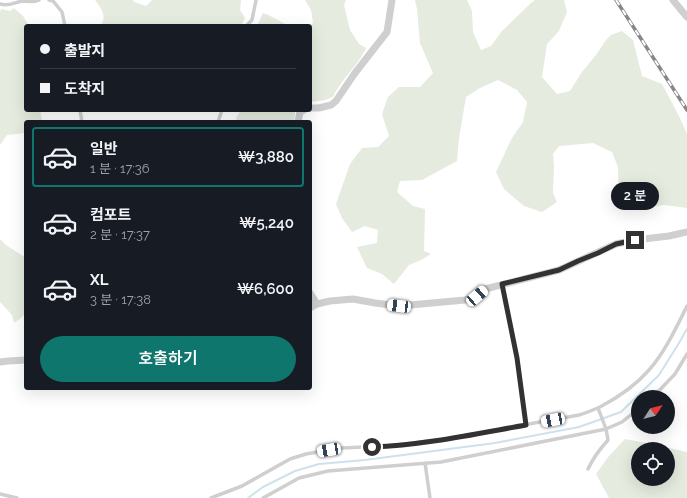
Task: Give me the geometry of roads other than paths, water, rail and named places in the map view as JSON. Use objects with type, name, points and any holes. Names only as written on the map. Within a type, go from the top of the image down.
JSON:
[{"type":"street","points":[[312,108],[331,105],[336,101],[355,73],[387,32],[392,0]]},
{"type":"street","points":[[674,0],[687,17]]},
{"type":"street","points":[[312,307],[330,301],[353,299],[399,306],[465,300],[477,296],[485,289],[559,270],[616,244],[687,232]]},
{"type":"street","points":[[312,296],[317,304]]},
{"type":"street","points":[[0,362],[24,360]]},
{"type":"lane","points":[[0,4],[5,6],[23,1],[32,2],[39,0]]},
{"type":"lane","points":[[49,0],[53,1],[62,12],[65,24]]},
{"type":"lane","points":[[248,24],[252,20],[256,0]]},
{"type":"lane","points":[[502,284],[517,358],[526,425]]},
{"type":"lane","points":[[211,498],[242,486],[290,459],[306,454],[341,448],[387,446],[446,439],[579,415],[598,408],[617,397],[649,370],[665,348],[687,306]]},
{"type":"lane","points":[[660,390],[675,374],[687,354]]},
{"type":"lane","points":[[588,469],[595,456],[608,440],[598,408]]},
{"type":"lane","points":[[264,498],[299,478],[328,471],[441,462],[606,430],[622,422],[631,415]]},
{"type":"lane","points":[[425,463],[430,498]]},
{"type":"lane","points":[[0,494],[17,498]]},
{"type":"waterway","points":[[248,498],[263,487],[295,471],[319,464],[365,460],[495,443],[579,427],[621,412],[659,375],[687,329]]},
{"type":"railway","points":[[616,0],[687,110]]}]
